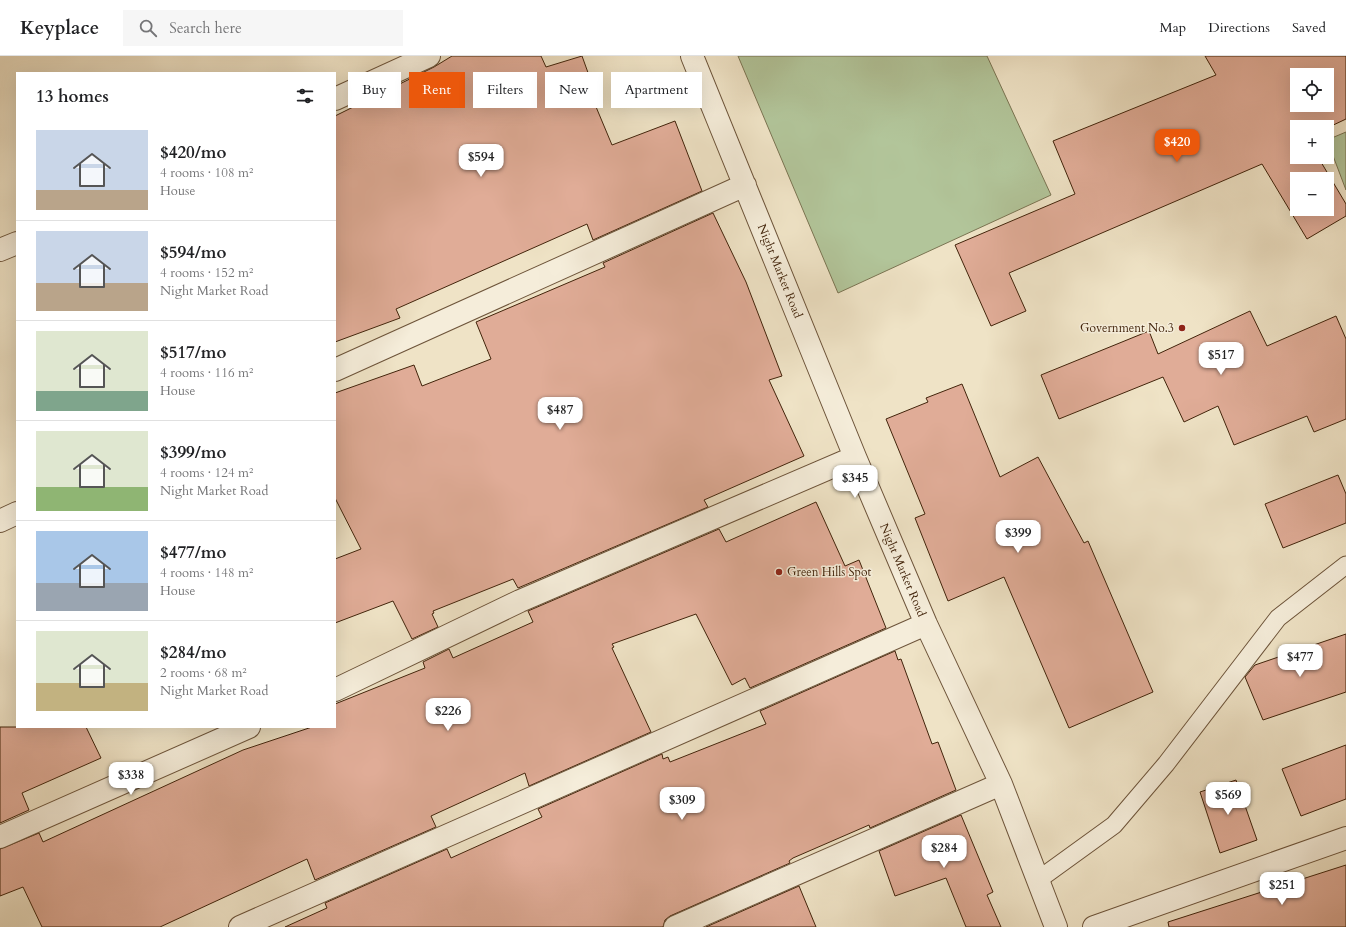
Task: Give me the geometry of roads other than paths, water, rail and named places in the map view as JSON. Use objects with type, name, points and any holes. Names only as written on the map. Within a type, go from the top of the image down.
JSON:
[{"type":"street","points":[[336,98],[429,56]]},
{"type":"street","name":"Night Market Road","points":[[692,56],[855,457],[926,624],[1001,784],[1056,927]]},
{"type":"street","points":[[336,370],[745,185]]},
{"type":"street","points":[[0,250],[16,243]]},
{"type":"street","points":[[336,690],[520,600],[855,457]]},
{"type":"street","points":[[0,521],[16,513]]},
{"type":"street","points":[[240,927],[926,624]]},
{"type":"street","points":[[0,836],[247,728]]},
{"type":"street","points":[[675,927],[1001,784]]},
{"type":"street","points":[[1094,927],[1346,838]]},
{"type":"lane","points":[[1038,880],[1114,825],[1166,764],[1278,618],[1346,565]]},
{"type":"place","name":"Government No.3","points":[[1182,328]]},
{"type":"place","name":"Green Hills Spot","points":[[779,572]]}]
